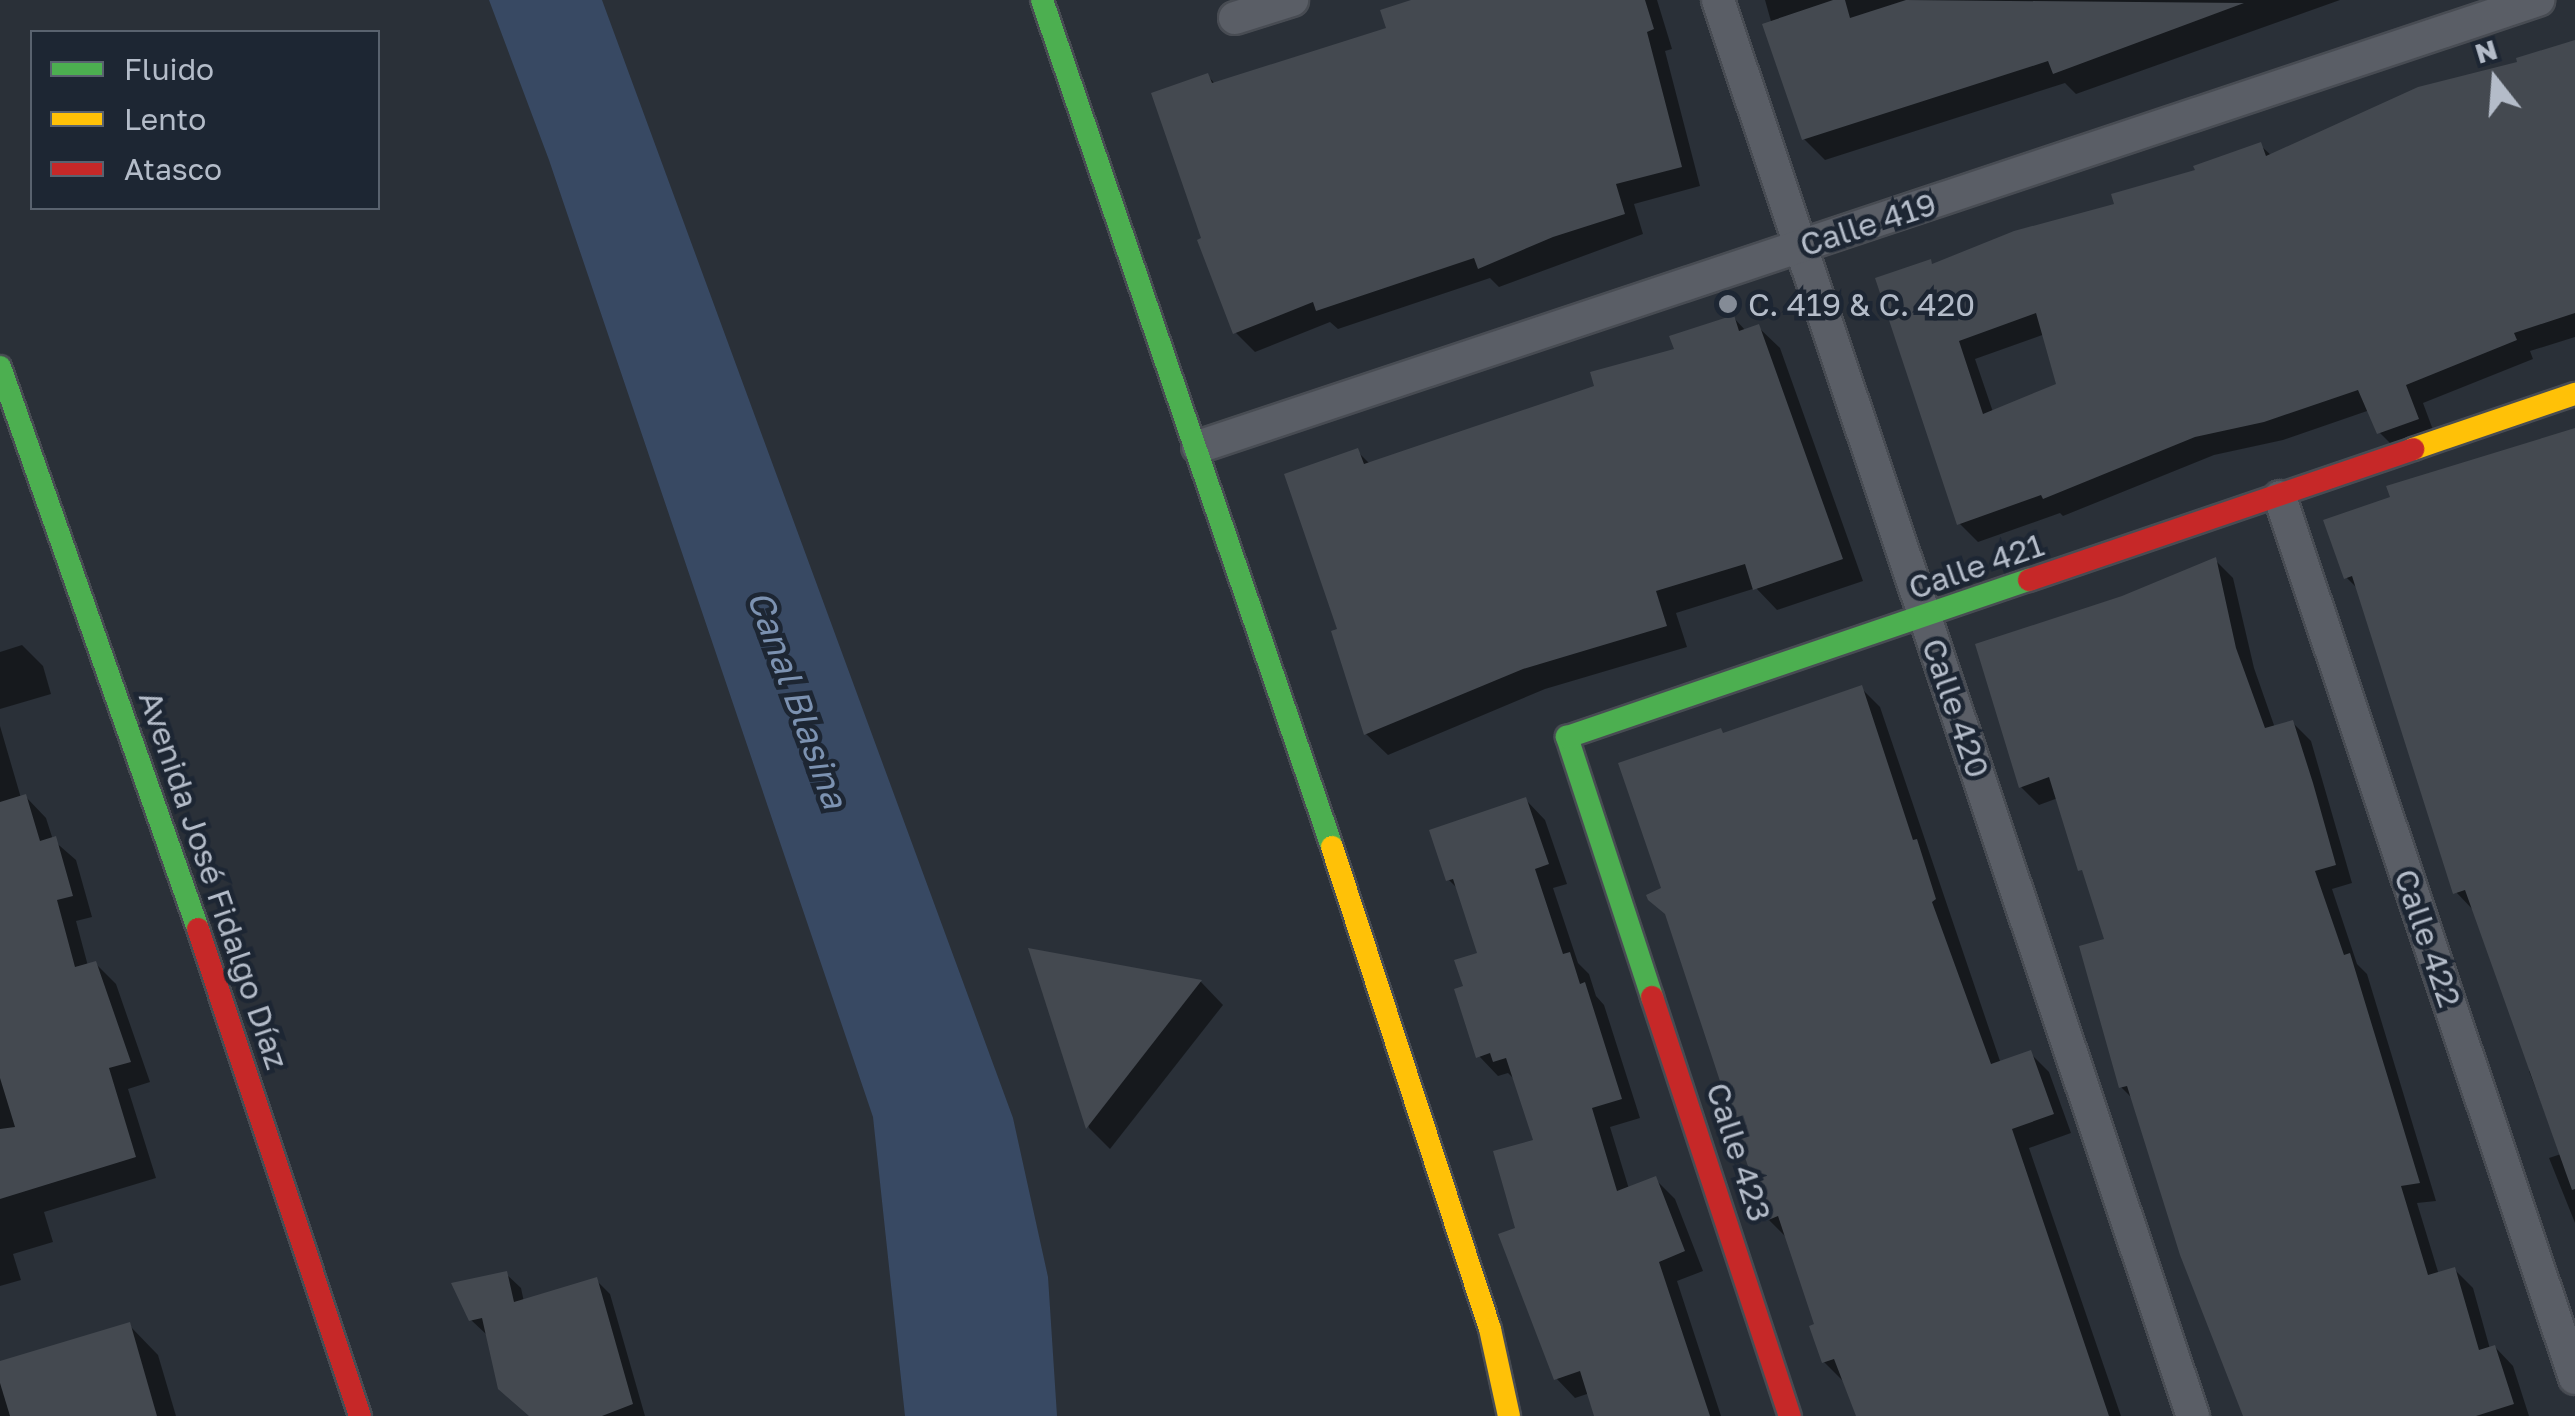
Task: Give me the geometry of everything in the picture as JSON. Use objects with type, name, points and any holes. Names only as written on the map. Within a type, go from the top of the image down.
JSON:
[{"type":"street","points":[[1042,0],[1198,447],[1490,1329],[1509,1416]]},
{"type":"street","points":[[1235,18],[1292,0]]},
{"type":"street","name":"Calle 420","points":[[1718,0],[2193,1416]]},
{"type":"street","name":"Calle 419","points":[[1198,447],[2538,0]]},
{"type":"street","name":"Avenida José Fidalgo Díaz","points":[[0,367],[210,965],[360,1416]]},
{"type":"street","name":"Calle 421","points":[[1625,909],[1567,737],[2575,394]]},
{"type":"street","name":"Calle 422","points":[[2280,497],[2575,1378]]},
{"type":"street","name":"Calle 423","points":[[1625,909],[1790,1416]]},
{"type":"water","name":"Canal Blasina","points":[[489,0],[602,0],[1013,1118],[1048,1277],[1057,1416],[905,1416],[873,1117],[549,160]]},
{"type":"building","points":[[1411,0],[1645,0],[1654,29],[1647,32],[1682,167],[1616,184],[1625,214],[1553,237],[1478,269],[1474,258],[1316,311],[1313,302],[1233,334],[1197,240],[1201,238],[1151,93],[1208,73],[1212,83],[1386,28],[1380,10]]},
{"type":"building","points":[[1833,0],[1845,0],[1850,18],[1906,0],[2244,3],[2053,74],[2048,61],[1802,140],[1762,24]]},
{"type":"building","points":[[2575,40],[2575,313],[2514,333],[2517,340],[2406,385],[2419,419],[2377,434],[2358,390],[2264,422],[2195,437],[2043,499],[2041,495],[1957,525],[1875,278],[1931,259],[1932,264],[2014,231],[2114,204],[2111,194],[2195,170],[2193,166],[2261,142],[2266,156],[2418,87],[2517,62],[2516,58]],"holes":[[[2036,313],[2056,384],[1983,414],[1959,341]]]},
{"type":"building","points":[[1734,315],[1739,331],[1759,324],[1843,559],[1753,590],[1745,564],[1656,591],[1667,626],[1523,669],[1364,735],[1331,631],[1337,629],[1284,474],[1358,448],[1364,464],[1594,386],[1590,372],[1674,349],[1669,336]]},
{"type":"building","points":[[2575,428],[2572,1190],[2465,890],[2453,894],[2352,576],[2344,579],[2323,520],[2390,497],[2386,486]]},
{"type":"building","points":[[2216,557],[2236,648],[2265,728],[2293,720],[2313,783],[2336,865],[2315,871],[2344,955],[2350,953],[2420,1183],[2401,1186],[2428,1275],[2455,1267],[2479,1350],[2495,1345],[2514,1404],[2476,1416],[2243,1416],[2180,1255],[2127,1086],[2119,1088],[2079,946],[2104,939],[2082,870],[2078,871],[2049,777],[2019,788],[1975,644],[2122,596]]},
{"type":"building","points":[[1862,685],[1913,840],[1917,839],[1936,899],[1932,902],[1991,1064],[2031,1050],[2054,1114],[2012,1129],[2109,1416],[1856,1416],[1834,1359],[1822,1363],[1809,1326],[1814,1324],[1778,1216],[1766,1221],[1665,914],[1646,895],[1661,888],[1618,763],[1721,728],[1723,733]]},
{"type":"building","points":[[26,794],[40,841],[56,836],[73,896],[57,900],[75,967],[96,961],[131,1062],[109,1068],[136,1157],[0,1199],[0,1129],[15,1127],[0,1078],[0,802]]},
{"type":"building","points":[[1526,797],[1549,864],[1535,869],[1563,954],[1570,952],[1580,984],[1585,982],[1622,1099],[1592,1108],[1617,1191],[1656,1176],[1685,1251],[1659,1262],[1710,1416],[1594,1416],[1580,1371],[1554,1380],[1498,1234],[1515,1228],[1493,1151],[1533,1140],[1506,1058],[1493,1062],[1490,1053],[1476,1058],[1454,989],[1463,986],[1454,960],[1477,953],[1453,879],[1446,881],[1429,830]]},
{"type":"building","points":[[1028,948],[1202,980],[1086,1129]]},
{"type":"building","points":[[507,1271],[514,1302],[597,1277],[633,1404],[602,1416],[529,1416],[498,1389],[482,1318],[469,1321],[451,1283]]},
{"type":"building","points":[[130,1322],[157,1416],[10,1416],[0,1383],[0,1361]]},
{"type":"traffic: fast","points":[[1042,0],[1332,847]]},
{"type":"traffic: fast","points":[[0,367],[198,929]]},
{"type":"traffic: fast","points":[[1652,997],[1567,737],[2029,580]]},
{"type":"traffic: slow","points":[[2413,449],[2575,394]]},
{"type":"traffic: slow","points":[[1332,847],[1490,1329],[1509,1416]]},
{"type":"traffic: jam","points":[[2029,580],[2413,449]]},
{"type":"traffic: jam","points":[[198,929],[360,1416]]},
{"type":"traffic: jam","points":[[1652,997],[1790,1416]]},
{"type":"place","name":"C. 419 & C. 420","points":[[1728,304]]}]
